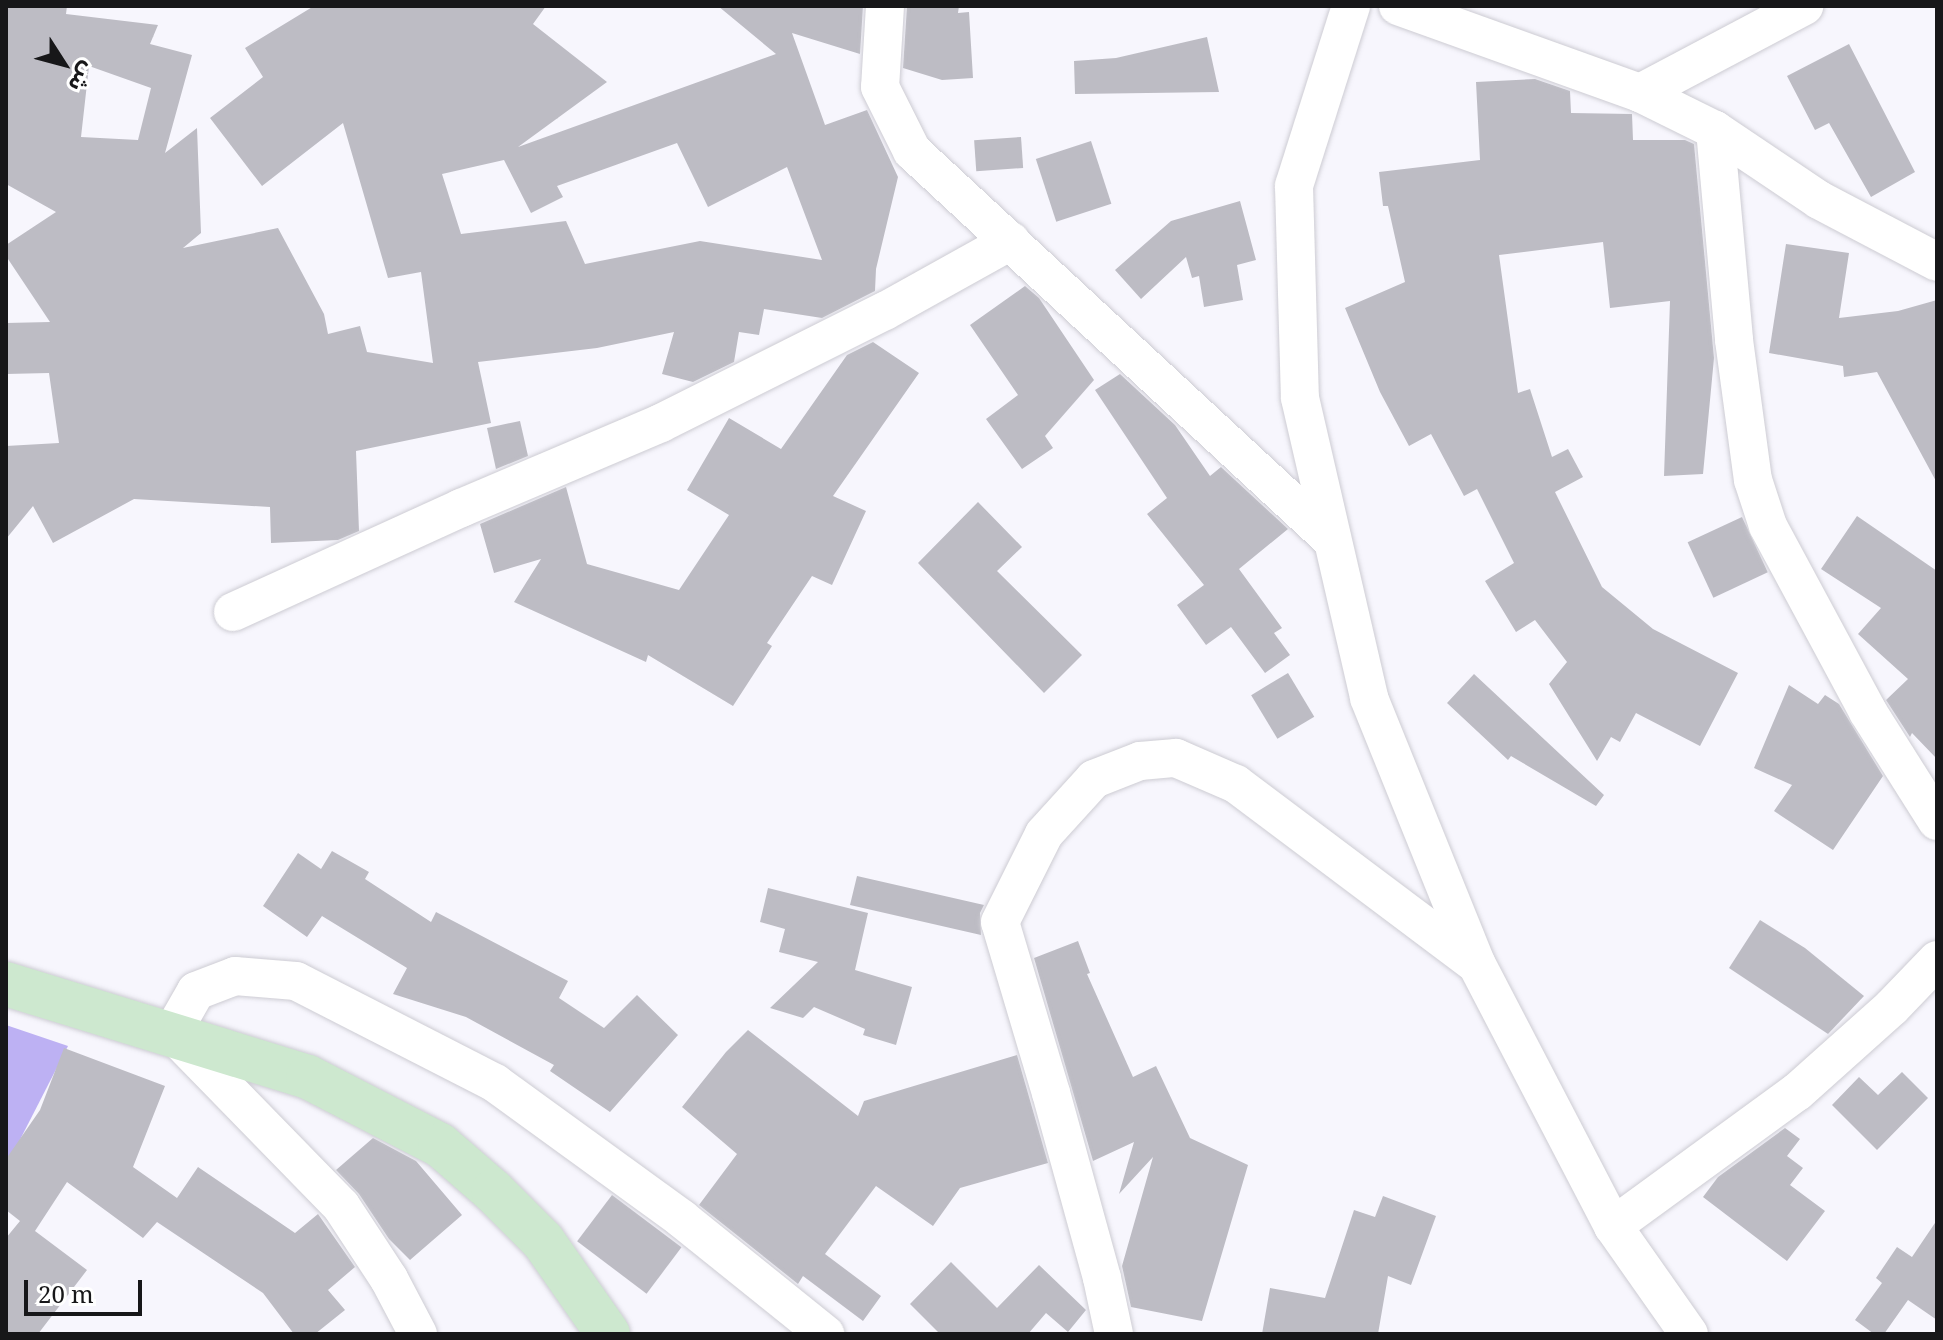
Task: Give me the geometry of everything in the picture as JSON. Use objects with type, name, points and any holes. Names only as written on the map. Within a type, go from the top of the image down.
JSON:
[{"type":"main road","points":[[6,984],[308,1077],[440,1145],[543,1241],[608,1334]]},
{"type":"street","points":[[885,6],[880,87],[912,151],[1332,540]]},
{"type":"street","points":[[1351,6],[1294,186],[1300,398],[1369,698],[1476,963],[1613,1226],[1689,1334]]},
{"type":"street","points":[[1398,6],[1640,93],[1715,130],[1819,200],[1937,262]]},
{"type":"street","points":[[1640,93],[1804,6]]},
{"type":"street","points":[[1715,130],[1734,340],[1753,480],[1768,526],[1868,712],[1937,821]]},
{"type":"street","points":[[233,612],[461,508],[661,423],[885,311],[1011,241]]},
{"type":"street","points":[[1114,1334],[1060,1124],[1000,922],[1044,834],[1094,779],[1140,761],[1176,758],[1236,784],[1476,963]]},
{"type":"street","points":[[1613,1226],[1797,1092],[1892,1007],[1937,960]]},
{"type":"street","points":[[418,1334],[389,1279],[341,1206],[172,1033],[196,991],[235,976],[296,981],[495,1083],[682,1219],[825,1334]]},
{"type":"shaded area","points":[[6,1025],[68,1046],[6,1167]]},
{"type":"building","points":[[6,6],[67,6],[66,14],[158,25],[150,44],[192,55],[165,153],[197,128],[201,233],[183,248],[278,228],[324,314],[328,334],[360,326],[367,352],[433,363],[421,272],[388,278],[343,123],[262,186],[210,118],[263,77],[245,48],[314,6],[546,6],[533,24],[607,82],[518,147],[776,54],[718,6],[863,6],[860,54],[792,33],[825,125],[867,110],[898,177],[876,269],[875,291],[822,318],[764,309],[759,335],[739,332],[734,362],[693,382],[662,374],[674,332],[597,348],[478,362],[491,423],[356,451],[359,531],[338,540],[271,543],[270,507],[134,499],[53,543],[33,506],[6,539],[6,446],[59,443],[49,373],[6,374],[6,323],[50,322],[6,256],[6,245],[56,212],[6,184]],"holes":[[[89,66],[151,88],[138,140],[81,137]],[[677,143],[708,207],[787,167],[822,260],[700,241],[585,264],[566,221],[461,234],[442,174],[504,160],[531,213],[563,197],[557,186]]]},
{"type":"building","points":[[907,6],[959,6],[958,13],[969,12],[973,78],[942,80],[903,68]]},
{"type":"building","points":[[1207,37],[1219,92],[1075,94],[1074,61],[1116,58]]},
{"type":"building","points":[[1849,44],[1915,172],[1871,197],[1829,123],[1815,130],[1787,76]]},
{"type":"building","points":[[1535,79],[1570,91],[1571,113],[1632,114],[1633,140],[1685,140],[1694,144],[1714,358],[1703,474],[1664,476],[1670,301],[1610,308],[1603,242],[1499,255],[1518,393],[1530,389],[1552,457],[1568,449],[1583,477],[1555,492],[1602,587],[1653,629],[1738,673],[1700,746],[1636,713],[1620,742],[1611,737],[1597,761],[1549,684],[1567,662],[1535,620],[1516,632],[1485,581],[1514,563],[1477,489],[1464,496],[1431,434],[1409,446],[1380,392],[1345,308],[1405,282],[1388,206],[1383,206],[1379,172],[1480,160],[1476,82]]},
{"type":"building","points":[[1021,137],[1023,168],[976,171],[974,140]]},
{"type":"building","points":[[1091,141],[1111,204],[1056,222],[1036,159]]},
{"type":"building","points":[[1240,201],[1256,260],[1237,265],[1243,300],[1204,307],[1199,276],[1192,278],[1186,257],[1141,299],[1115,270],[1171,221]]},
{"type":"building","points":[[1786,244],[1849,253],[1839,318],[1898,311],[1937,300],[1937,483],[1877,372],[1844,377],[1843,366],[1769,353]]},
{"type":"building","points":[[1025,286],[1039,298],[1094,380],[1045,436],[1053,448],[1022,469],[986,419],[1018,395],[970,325]]},
{"type":"building","points":[[873,342],[919,373],[833,496],[866,511],[832,585],[812,576],[767,643],[772,646],[733,706],[648,655],[646,662],[514,602],[541,559],[494,573],[480,524],[566,487],[587,564],[679,590],[729,515],[687,490],[729,418],[781,449],[847,355]]},
{"type":"building","points":[[1120,374],[1175,425],[1210,476],[1221,467],[1288,529],[1239,569],[1282,628],[1274,633],[1290,655],[1265,673],[1231,627],[1206,645],[1177,605],[1204,585],[1147,514],[1167,498],[1095,390]]},
{"type":"building","points":[[520,421],[528,456],[496,469],[487,428]]},
{"type":"building","points":[[978,502],[1022,547],[997,571],[1082,655],[1044,693],[918,563]]},
{"type":"building","points":[[1857,516],[1937,571],[1937,759],[1912,733],[1910,737],[1886,700],[1908,679],[1858,634],[1881,608],[1821,569]]},
{"type":"building","points":[[1742,517],[1768,572],[1713,598],[1688,542]]},
{"type":"building","points":[[1288,673],[1314,717],[1277,739],[1251,695]]},
{"type":"building","points":[[1474,674],[1604,795],[1596,806],[1511,756],[1508,760],[1447,703]]},
{"type":"building","points":[[1789,685],[1818,704],[1825,695],[1839,704],[1883,776],[1833,850],[1774,811],[1792,785],[1754,768]]},
{"type":"building","points":[[332,851],[369,872],[365,879],[431,922],[436,912],[568,981],[559,998],[604,1028],[637,995],[678,1035],[610,1112],[550,1071],[554,1065],[466,1017],[393,994],[407,968],[322,916],[307,937],[263,906],[298,853],[321,869]]},
{"type":"building","points":[[857,876],[984,905],[980,913],[981,935],[850,905]]},
{"type":"building","points":[[768,888],[868,913],[855,970],[912,987],[896,1045],[863,1035],[865,1029],[814,1007],[803,1018],[770,1008],[818,962],[779,952],[785,929],[760,922]]},
{"type":"building","points":[[1760,920],[1805,948],[1864,996],[1828,1034],[1729,968]]},
{"type":"building","points":[[1078,941],[1090,973],[1087,974],[1133,1077],[1156,1066],[1190,1138],[1248,1165],[1202,1321],[1131,1307],[1122,1266],[1153,1157],[1119,1194],[1134,1142],[1093,1161],[1034,958]]},
{"type":"building","points":[[748,1030],[858,1116],[864,1101],[1017,1055],[1048,1163],[960,1188],[933,1226],[876,1186],[825,1254],[881,1296],[863,1321],[803,1276],[798,1284],[699,1205],[737,1154],[682,1107]]},
{"type":"building","points":[[64,1048],[165,1086],[133,1167],[177,1198],[198,1167],[295,1233],[318,1214],[355,1267],[328,1290],[345,1310],[315,1334],[294,1334],[263,1293],[157,1222],[143,1238],[67,1182],[35,1231],[87,1270],[38,1334],[6,1334],[6,1238],[20,1221],[6,1210],[6,1159],[40,1110]]},
{"type":"building","points":[[1902,1072],[1928,1098],[1877,1150],[1832,1105],[1859,1077],[1878,1095]]},
{"type":"building","points":[[1785,1128],[1800,1139],[1787,1156],[1803,1168],[1790,1185],[1825,1211],[1787,1261],[1703,1197],[1718,1177]]},
{"type":"building","points":[[373,1138],[416,1161],[462,1215],[410,1260],[389,1239],[359,1194],[336,1170]]},
{"type":"building","points":[[612,1195],[681,1247],[647,1294],[577,1241]]},
{"type":"building","points":[[1383,1196],[1436,1216],[1411,1285],[1388,1276],[1378,1334],[1262,1334],[1270,1288],[1325,1298],[1354,1210],[1375,1217]]},
{"type":"building","points":[[1937,1220],[1937,1320],[1908,1300],[1884,1334],[1874,1334],[1855,1320],[1882,1283],[1876,1278],[1897,1247],[1912,1257]]},
{"type":"building","points":[[951,1262],[997,1308],[1039,1265],[1086,1310],[1068,1332],[1046,1313],[1028,1334],[940,1334],[910,1304]]}]
